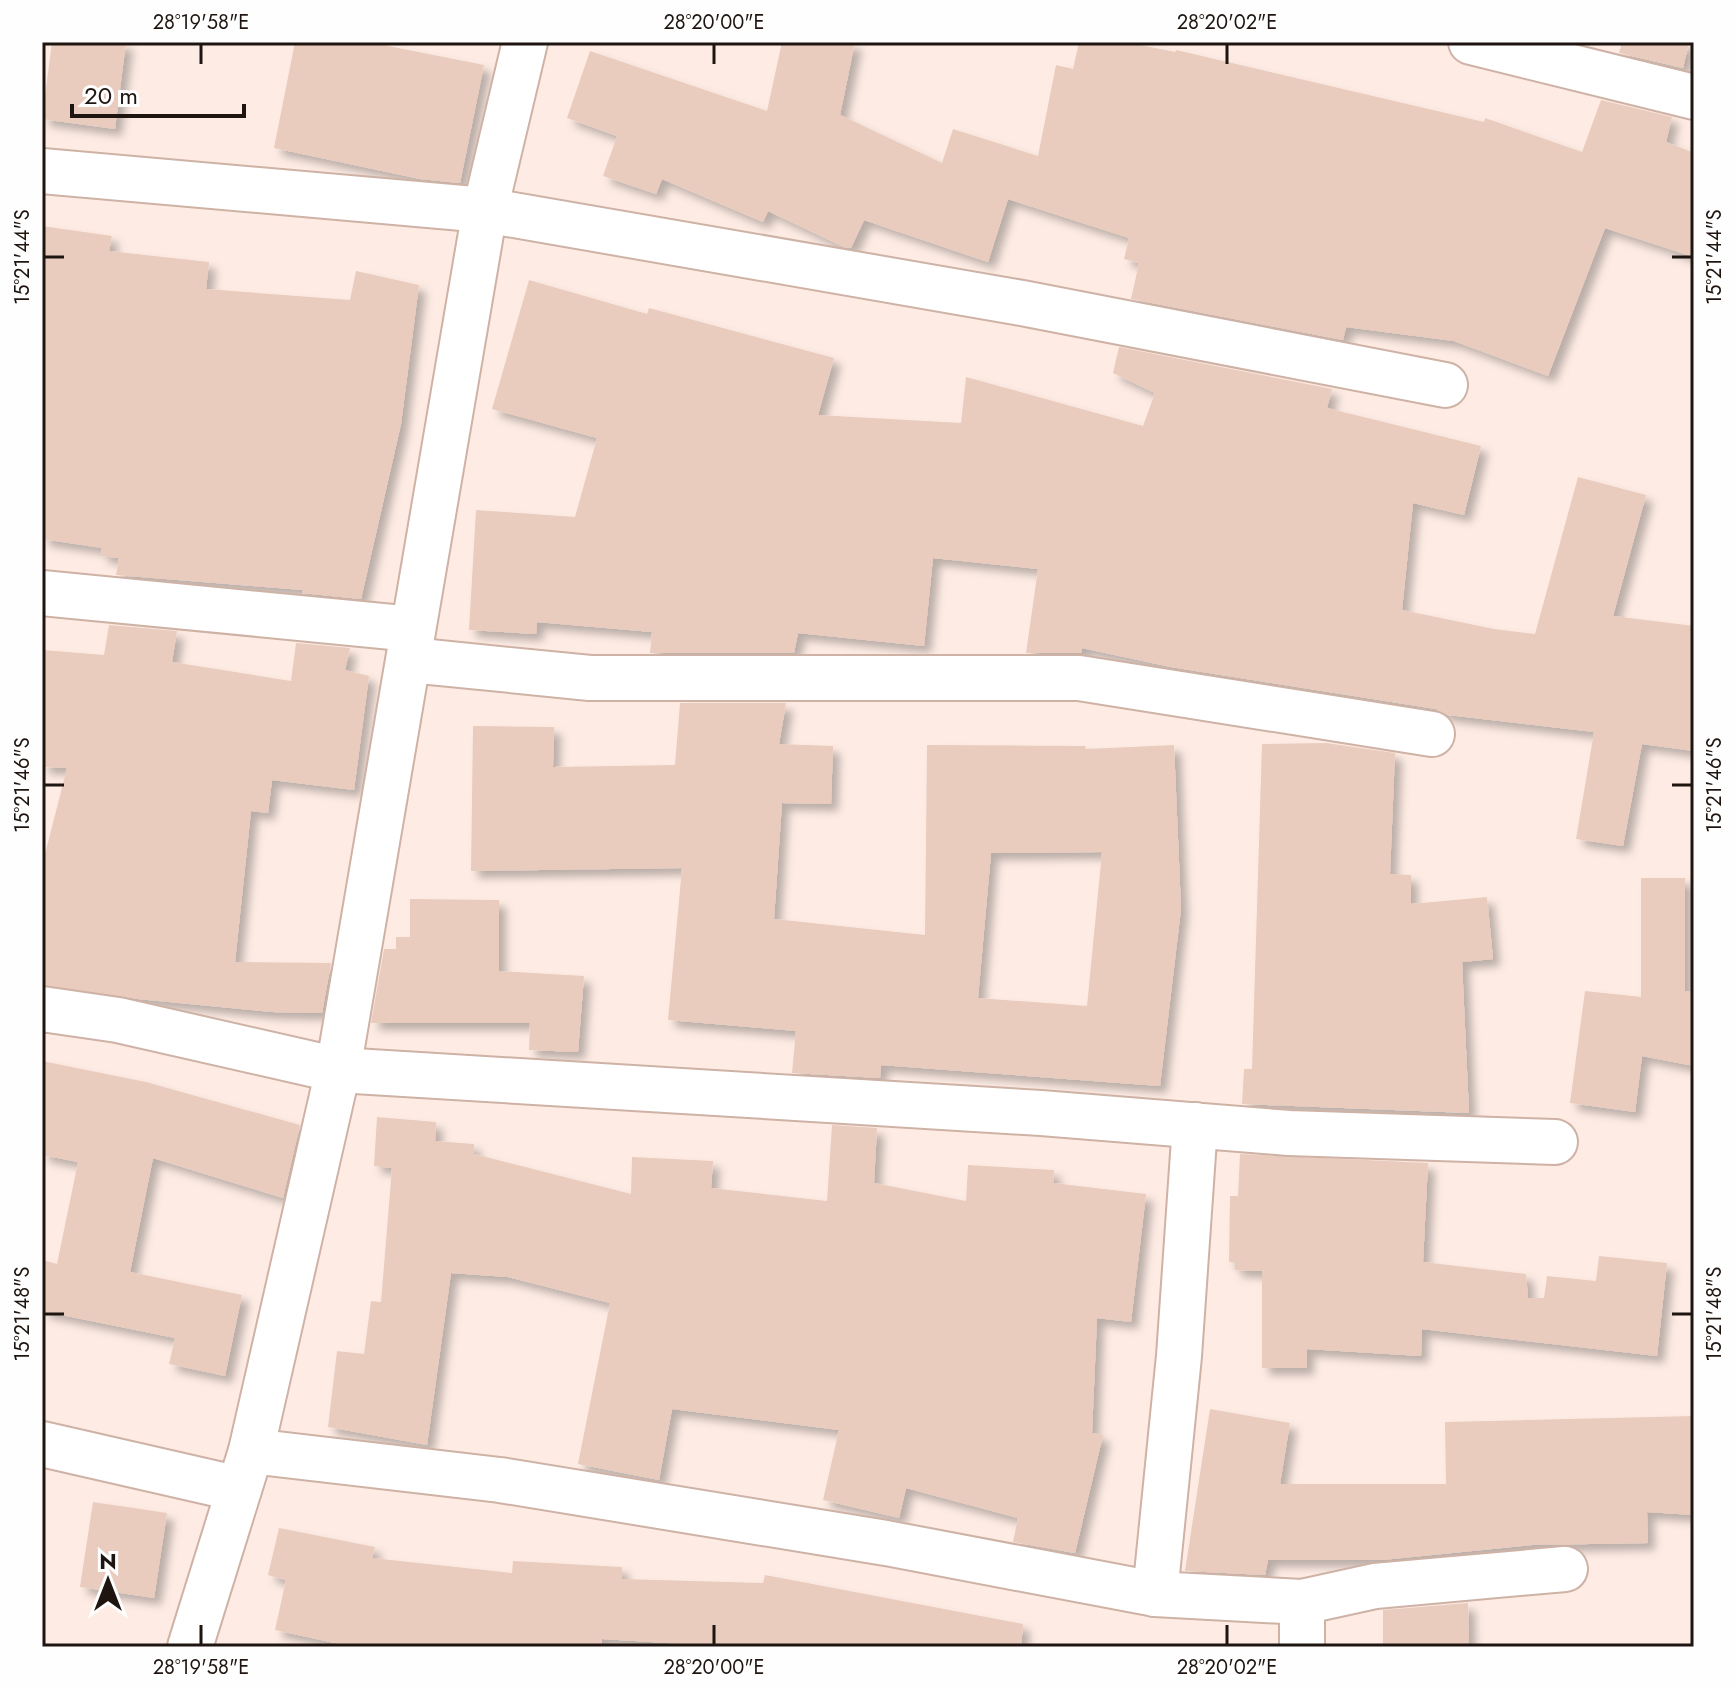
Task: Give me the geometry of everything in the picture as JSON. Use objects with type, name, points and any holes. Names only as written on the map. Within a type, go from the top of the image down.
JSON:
[{"type":"street","points":[[190,1647],[245,1470],[338,1070],[485,210],[525,42]]},
{"type":"street","points":[[1471,42],[1694,97]]},
{"type":"street","points":[[42,171],[485,210],[1022,303],[1445,385]]},
{"type":"street","points":[[42,593],[411,644],[590,678],[1079,678],[1432,734]]},
{"type":"street","points":[[42,1009],[118,1020],[338,1070],[1289,1133],[1555,1142]]},
{"type":"street","points":[[1155,1594],[1179,1356],[1195,1125]]},
{"type":"street","points":[[42,1444],[245,1470],[516,1482],[886,1543],[1155,1594],[1302,1602],[1375,1586],[1565,1569]]},
{"type":"street","points":[[1302,1602],[1302,1647]]},
{"type":"building","points":[[52,42],[126,42],[115,129],[42,119]]},
{"type":"building","points":[[295,42],[368,42],[484,65],[460,183],[420,179],[274,148]]},
{"type":"building","points":[[782,42],[855,42],[840,115],[942,163],[953,129],[1038,156],[1056,65],[1073,69],[1079,42],[1125,42],[1176,50],[1484,122],[1485,118],[1582,152],[1601,100],[1672,117],[1666,142],[1694,153],[1694,257],[1605,228],[1548,376],[1454,341],[1346,327],[1343,340],[1131,299],[1139,263],[1124,259],[1129,238],[1008,199],[988,262],[864,220],[851,248],[844,247],[768,211],[763,222],[662,179],[656,194],[603,176],[617,136],[567,118],[590,51],[767,111]]},
{"type":"building","points":[[1622,42],[1689,42],[1683,68],[1619,53]]},
{"type":"building","points":[[42,226],[112,236],[109,251],[209,262],[206,289],[350,300],[356,271],[419,285],[401,424],[361,599],[302,593],[303,590],[116,575],[119,558],[101,556],[102,548],[42,539]]},
{"type":"building","points":[[529,280],[647,314],[649,308],[834,358],[818,415],[961,423],[966,377],[1143,426],[1155,393],[1113,373],[1119,347],[1332,389],[1327,408],[1481,446],[1464,515],[1413,503],[1402,610],[1494,629],[1535,634],[1578,477],[1646,495],[1613,616],[1694,626],[1694,751],[1642,744],[1623,846],[1576,839],[1594,732],[1448,715],[1436,709],[1171,667],[1082,648],[1081,653],[1026,653],[1038,569],[933,558],[924,646],[798,633],[794,653],[650,653],[652,632],[537,622],[536,634],[469,630],[476,510],[575,517],[597,438],[492,409]]},
{"type":"building","points":[[109,625],[177,631],[172,662],[291,681],[296,643],[350,648],[345,670],[369,676],[354,790],[272,780],[268,813],[251,811],[235,962],[331,963],[322,1013],[272,1012],[138,999],[42,985],[42,866],[67,768],[42,767],[42,650],[104,655]]},
{"type":"building","points":[[680,703],[786,703],[779,744],[833,746],[831,804],[782,803],[774,919],[925,935],[927,745],[1085,746],[1086,749],[1174,745],[1181,909],[1160,1086],[881,1065],[880,1078],[792,1073],[796,1031],[668,1020],[682,868],[471,871],[473,726],[554,727],[553,767],[675,765]],"holes":[[[1102,852],[1087,1006],[978,998],[991,853]]]},
{"type":"building","points":[[1326,743],[1395,753],[1390,874],[1411,875],[1411,904],[1487,897],[1493,959],[1462,962],[1469,1113],[1242,1104],[1244,1069],[1252,1069],[1262,744]]},
{"type":"building","points":[[1641,878],[1685,878],[1685,991],[1694,993],[1694,1066],[1642,1056],[1635,1112],[1570,1103],[1585,991],[1641,997]]},
{"type":"building","points":[[410,899],[499,900],[499,971],[584,976],[578,1052],[529,1050],[530,1023],[371,1023],[384,949],[396,949],[396,937],[410,937]]},
{"type":"building","points":[[42,1061],[146,1082],[300,1125],[283,1198],[153,1158],[130,1272],[242,1295],[225,1376],[169,1364],[175,1338],[42,1311],[42,1260],[57,1264],[78,1162],[42,1155]]},
{"type":"building","points":[[377,1117],[436,1122],[435,1141],[474,1144],[474,1154],[631,1194],[632,1157],[713,1161],[711,1188],[827,1201],[832,1125],[877,1128],[874,1183],[966,1201],[968,1165],[1054,1170],[1053,1183],[1146,1194],[1131,1322],[1097,1318],[1092,1433],[1103,1435],[1075,1553],[1013,1542],[1018,1518],[906,1488],[899,1518],[823,1500],[839,1430],[672,1409],[659,1480],[578,1464],[610,1303],[508,1277],[451,1273],[427,1445],[328,1427],[337,1351],[364,1354],[371,1301],[381,1302],[392,1168],[374,1166]]},
{"type":"building","points":[[1240,1154],[1428,1163],[1423,1262],[1526,1274],[1528,1298],[1544,1298],[1547,1276],[1596,1281],[1599,1256],[1667,1263],[1657,1356],[1422,1329],[1421,1356],[1307,1349],[1307,1368],[1262,1368],[1262,1271],[1235,1270],[1235,1262],[1229,1262],[1230,1196],[1238,1196]]},
{"type":"building","points":[[1210,1409],[1290,1423],[1280,1484],[1446,1484],[1445,1422],[1694,1416],[1694,1515],[1647,1512],[1648,1543],[1532,1545],[1382,1560],[1268,1560],[1265,1575],[1185,1571]]},
{"type":"building","points":[[93,1502],[167,1513],[154,1598],[80,1587]]},
{"type":"building","points":[[279,1528],[375,1547],[372,1558],[512,1573],[513,1561],[622,1567],[622,1579],[763,1583],[765,1575],[1023,1624],[1021,1647],[734,1647],[602,1639],[602,1647],[353,1647],[275,1630],[286,1580],[268,1575]]},
{"type":"building","points":[[1468,1603],[1469,1647],[1383,1647],[1383,1610]]}]
